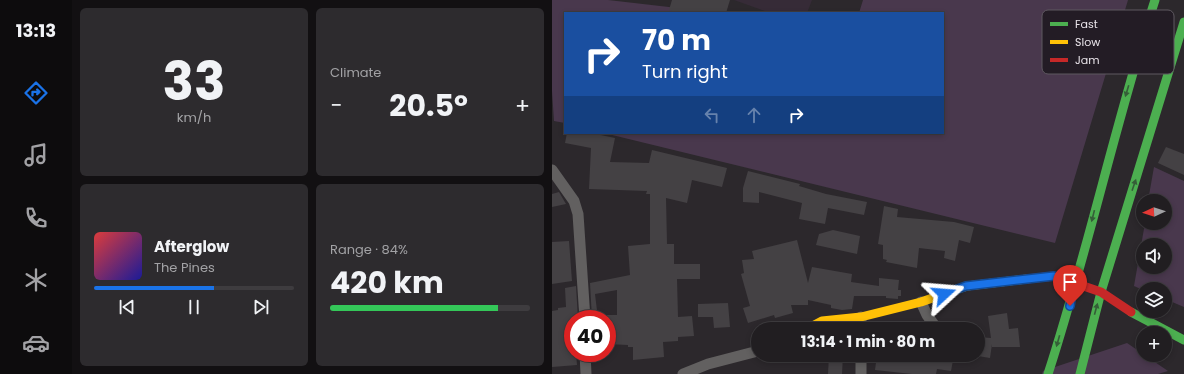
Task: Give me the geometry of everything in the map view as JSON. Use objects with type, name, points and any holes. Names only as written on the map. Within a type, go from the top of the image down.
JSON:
[{"type":"street","points":[[1152,10],[1155,0]]},
{"type":"street","points":[[1174,56],[1184,22]]},
{"type":"street","points":[[1048,374],[1073,296],[1074,283],[1084,254],[1114,135],[1133,74]]},
{"type":"street","points":[[1080,374],[1101,292],[1169,74]]},
{"type":"street","points":[[553,174],[568,190],[574,201],[578,214],[584,310]]},
{"type":"street","points":[[820,322],[861,317],[920,302],[966,286],[1005,280],[1035,279],[1054,276],[1101,292],[1129,311],[1184,340]]},
{"type":"street","points":[[920,302],[933,322]]},
{"type":"street","points":[[861,317],[861,322]]},
{"type":"street","points":[[683,374],[708,364],[751,353]]},
{"type":"street","points":[[585,362],[586,374]]},
{"type":"street","points":[[861,362],[861,374]]},
{"type":"shaded area","points":[[552,0],[608,0],[712,12],[564,12],[564,123],[554,121],[552,91]]},
{"type":"shaded area","points":[[734,0],[812,0],[807,12],[767,12]]},
{"type":"shaded area","points":[[863,0],[1128,0],[1125,10],[1042,10],[1042,74],[1106,74],[1055,243],[608,134],[944,134],[944,12],[859,12]]},
{"type":"shaded area","points":[[1154,167],[1184,181],[1184,307],[1172,302],[1172,282],[1136,282],[1136,287],[1134,286],[1136,274],[1172,274],[1172,238],[1142,238],[1144,230],[1172,230],[1172,194],[1149,194]]},
{"type":"shaded area","points":[[1127,343],[1136,349],[1136,362],[1155,362],[1168,371],[1158,374],[1042,374],[1043,371]]},
{"type":"building","points":[[672,0],[730,0],[726,12],[675,12],[669,10]]},
{"type":"building","points":[[567,134],[596,134],[615,138],[610,162],[649,163],[652,150],[727,168],[722,187],[692,180],[687,203],[666,198],[667,244],[674,244],[674,264],[700,264],[700,279],[677,279],[678,317],[692,316],[694,336],[678,337],[678,341],[663,342],[664,357],[633,360],[633,347],[628,347],[628,345],[616,344],[617,290],[595,294],[597,310],[592,310],[590,283],[630,275],[628,246],[650,244],[650,194],[646,194],[647,191],[589,189],[591,148],[565,143]]},
{"type":"building","points":[[1166,147],[1184,154],[1184,175],[1158,163]]},
{"type":"building","points":[[748,171],[800,184],[799,186],[826,194],[867,202],[864,215],[828,208],[825,224],[799,219],[802,203],[759,192],[759,203],[743,202],[743,188]]},
{"type":"building","points":[[559,192],[566,204],[552,207],[552,194]]},
{"type":"building","points":[[884,206],[898,209],[897,217],[954,222],[974,227],[970,243],[959,240],[955,261],[944,258],[945,251],[919,248],[917,268],[886,262],[887,260],[883,259],[883,245],[878,244]]},
{"type":"building","points":[[833,230],[860,236],[857,254],[816,245],[819,234]]},
{"type":"building","points":[[797,240],[808,283],[812,267],[852,274],[851,282],[879,286],[879,278],[899,280],[898,290],[901,290],[901,296],[898,296],[898,299],[886,298],[886,296],[854,296],[852,309],[842,310],[831,308],[831,305],[808,300],[808,305],[791,305],[793,313],[775,318],[774,315],[748,323],[743,308],[750,306],[741,274],[744,273],[742,260],[754,259],[752,251]]},
{"type":"building","points":[[569,241],[572,281],[552,284],[552,242]]},
{"type":"building","points":[[576,286],[577,310],[564,310],[564,362],[577,362],[577,365],[552,367],[552,311],[558,310],[558,308],[566,307],[565,288]]},
{"type":"building","points":[[728,303],[730,327],[714,328],[713,317],[698,317],[698,304]]},
{"type":"building","points":[[1007,313],[1009,329],[1018,328],[1020,347],[992,347],[992,344],[990,358],[985,357],[985,338],[991,338],[988,316]]},
{"type":"building","points":[[829,362],[843,362],[842,374],[828,374]]},
{"type":"building","points":[[876,362],[953,362],[951,371],[937,369],[936,374],[912,374],[875,370]]},
{"type":"traffic: fast","points":[[1152,10],[1155,0]]},
{"type":"traffic: fast","points":[[1174,55],[1184,22]]},
{"type":"traffic: fast","points":[[1048,374],[1076,281],[1133,74]]},
{"type":"traffic: fast","points":[[1080,374],[1101,292],[1168,74]]},
{"type":"traffic: fast","points":[[1131,312],[1184,340]]},
{"type":"traffic: slow","points":[[820,322],[861,317],[921,302],[967,286],[1027,279]]},
{"type":"traffic: jam","points":[[1027,279],[1054,276],[1101,292],[1131,312]]},
{"type":"route","points":[[944,294],[966,286],[1005,280],[1035,279],[1054,276],[1074,283],[1073,296],[1070,306]]}]
